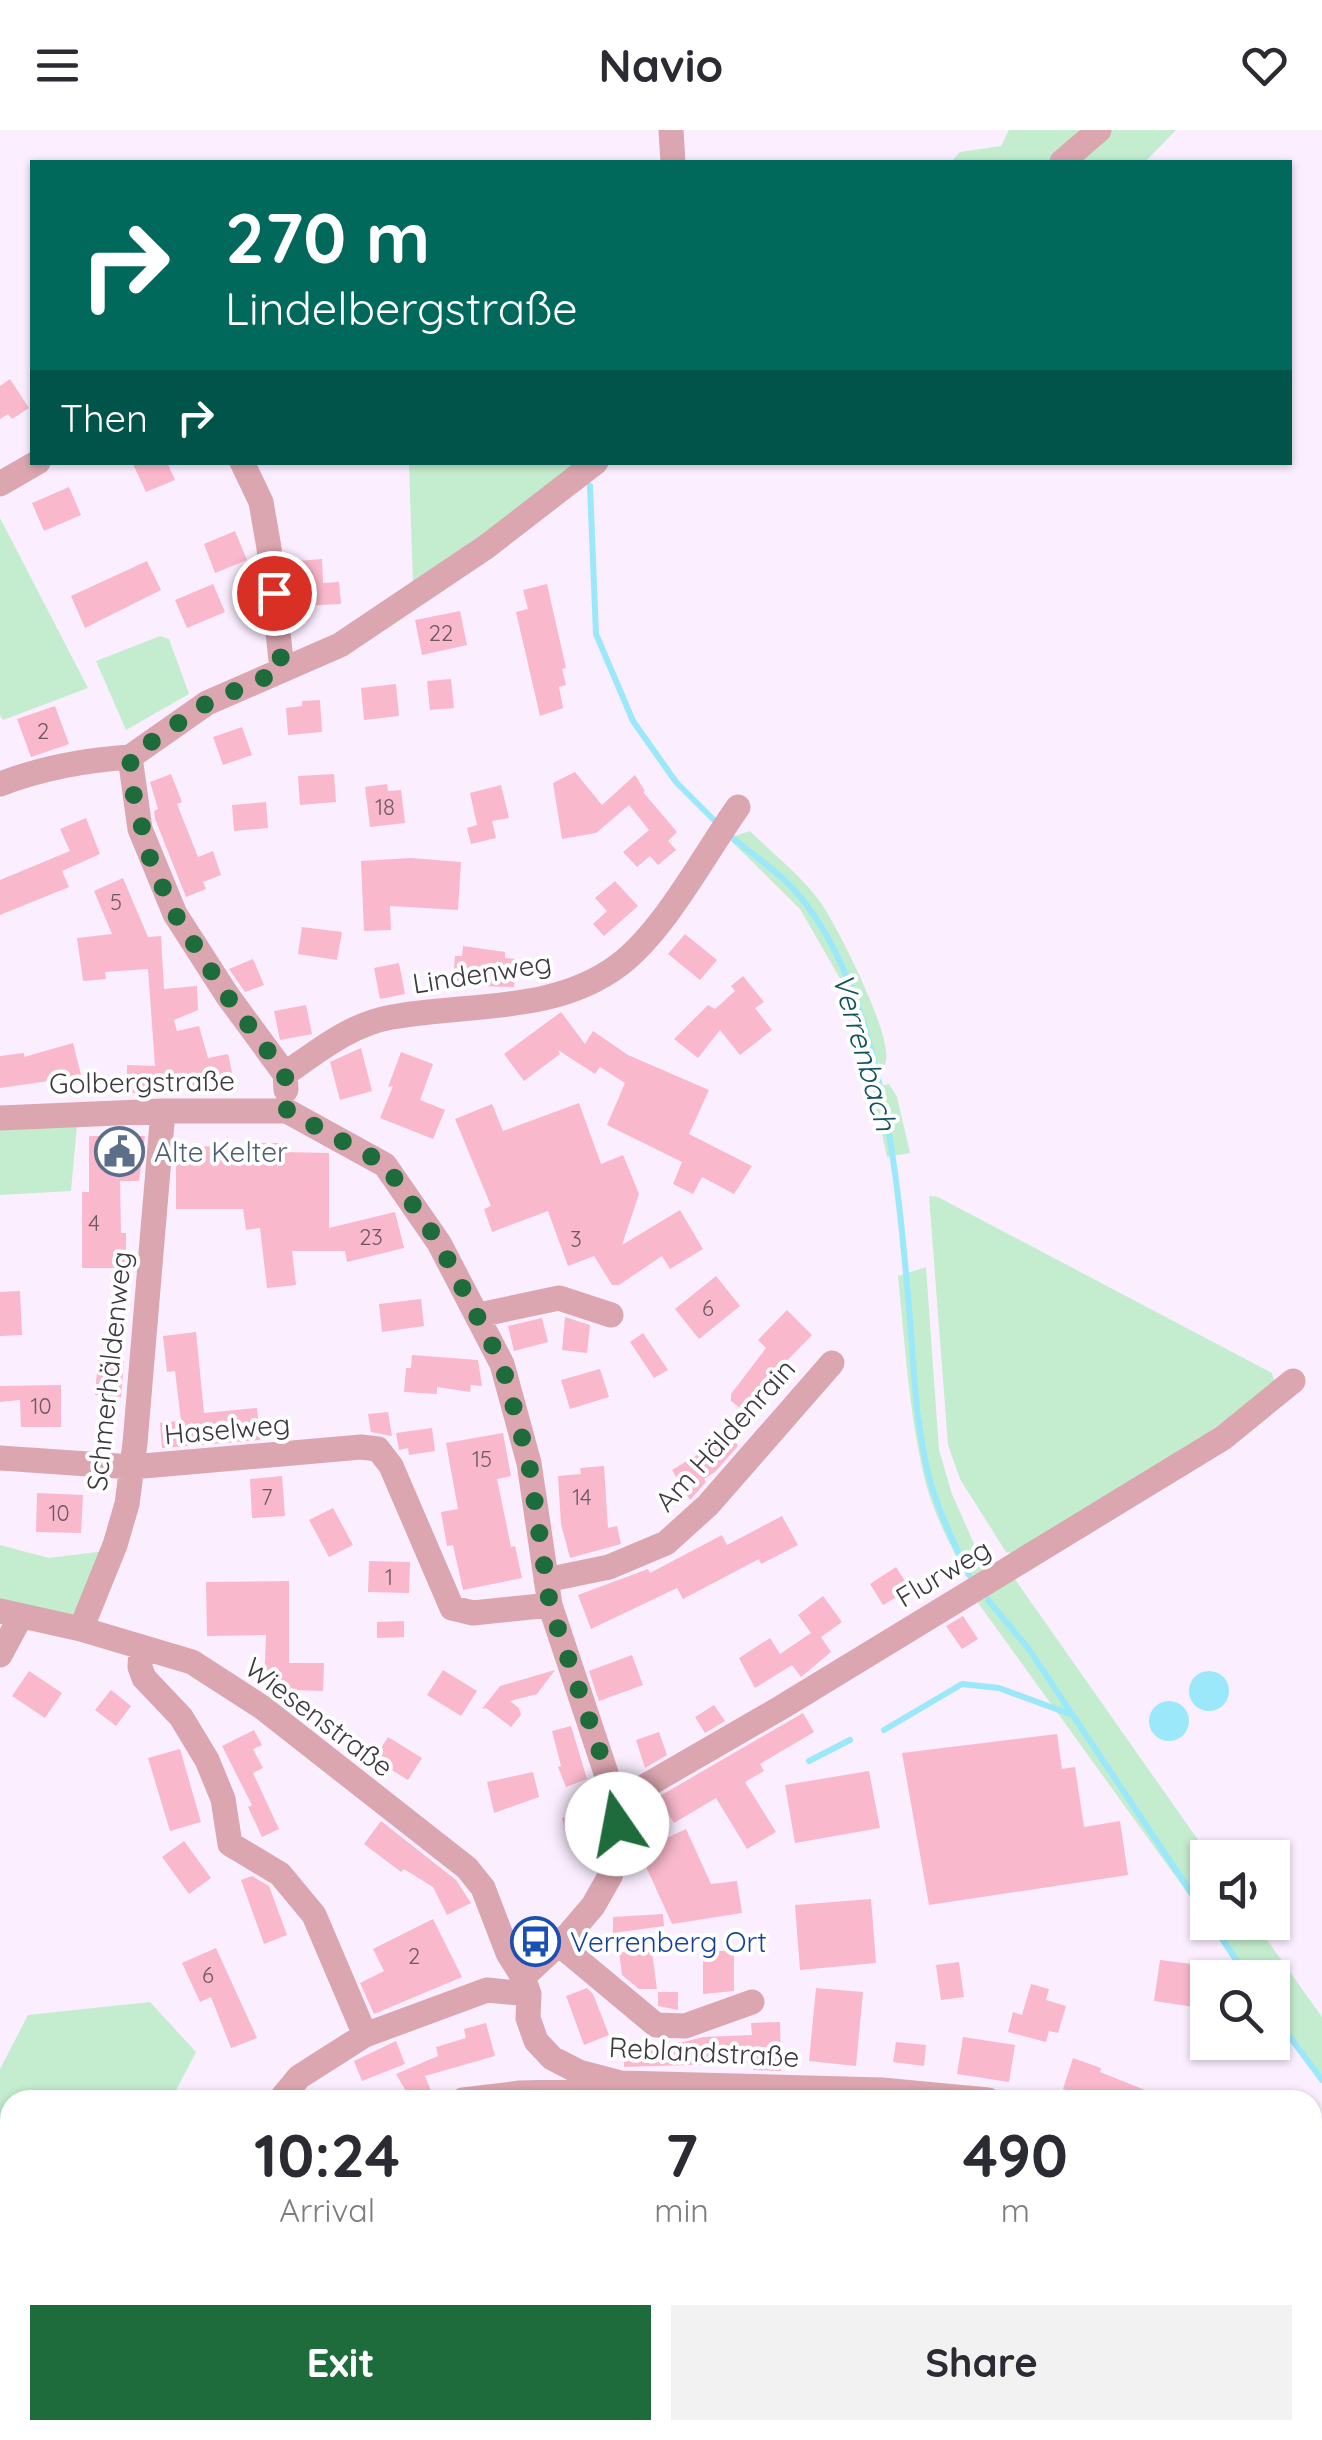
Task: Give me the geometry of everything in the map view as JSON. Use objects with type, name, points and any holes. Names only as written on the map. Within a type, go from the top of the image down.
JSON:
[{"type":"street","points":[[671,130],[673,160]]},
{"type":"street","points":[[1064,160],[1100,130]]},
{"type":"street","points":[[0,484],[33,465]]},
{"type":"street","points":[[243,465],[261,502],[270,548],[282,670]]},
{"type":"street","points":[[0,784],[30,772],[89,760],[130,757],[207,703],[340,645],[486,548],[592,465]]},
{"type":"street","points":[[130,757],[140,829],[175,914],[227,996],[285,1074],[287,1111]]},
{"type":"street","name":"Lindenweg","points":[[285,1074],[344,1033],[389,1017],[525,1003],[581,986],[617,966],[649,938],[738,807]]},
{"type":"street","name":"Golbergstraße","points":[[0,1118],[162,1111],[287,1111],[385,1164],[439,1243],[502,1364],[529,1463],[548,1592],[616,1804],[619,1844],[610,1876],[593,1906],[526,1985]]},
{"type":"street","name":"Schmerhäldenweg","points":[[81,1629],[127,1504],[162,1111]]},
{"type":"street","points":[[479,1315],[558,1298],[610,1316]]},
{"type":"street","name":"Am Häldenrain","points":[[391,1466],[452,1608],[473,1613],[548,1592],[666,1543],[708,1505],[832,1362]]},
{"type":"street","name":"Flurweg","points":[[616,1804],[782,1708],[1223,1438],[1293,1381]]},
{"type":"street","name":"Haselweg","points":[[0,1458],[132,1467],[361,1447],[378,1449],[391,1466]]},
{"type":"street","points":[[0,1654],[10,1614]]},
{"type":"street","name":"Wiesenstraße","points":[[10,1614],[81,1629],[192,1662],[264,1708],[467,1868],[483,1888],[508,1953],[526,1985]]},
{"type":"street","points":[[142,1647],[140,1667],[144,1678],[181,1717],[207,1760],[223,1799],[230,1844],[280,1874],[314,1915],[365,2035]]},
{"type":"street","points":[[560,1944],[656,2025],[685,2026],[752,2002]]},
{"type":"street","points":[[288,2090],[299,2077],[365,2035],[487,1990],[526,1985]]},
{"type":"street","name":"Reblandstraße","points":[[526,1985],[528,2018],[536,2041],[552,2058],[579,2072],[622,2083],[882,2090]]},
{"type":"street","points":[[597,2090],[622,2083]]},
{"type":"green space","points":[[1009,130],[1090,130],[1055,160],[953,160],[960,152],[1001,146]]},
{"type":"green space","points":[[1110,130],[1176,130],[1147,160],[1074,160]]},
{"type":"green space","points":[[409,465],[581,465],[413,584]]},
{"type":"green space","points":[[0,518],[88,688],[3,720],[0,715]]},
{"type":"green space","points":[[160,636],[169,639],[189,694],[126,730],[96,661]]},
{"type":"green space","points":[[750,831],[813,893],[850,956],[885,1046],[884,1066],[870,1076],[845,987],[800,909],[728,838]]},
{"type":"green space","points":[[889,1084],[897,1097],[910,1153],[887,1157],[872,1087]]},
{"type":"green space","points":[[77,1125],[71,1191],[0,1195],[0,1129]]},
{"type":"green space","points":[[929,1196],[938,1197],[1272,1373],[1276,1387],[1225,1429],[1021,1555],[1006,1552],[960,1479],[948,1445]]},
{"type":"green space","points":[[926,1267],[939,1450],[952,1494],[987,1573],[971,1583],[930,1497],[912,1406],[898,1276]]},
{"type":"green space","points":[[0,1545],[49,1558],[105,1551],[80,1610],[63,1619],[0,1602]]},
{"type":"green space","points":[[1012,1575],[1198,1840],[1190,1840],[1190,1896],[973,1596]]},
{"type":"green space","points":[[1222,1940],[1267,1940],[1281,1960],[1236,1960]]},
{"type":"green space","points":[[1290,1972],[1322,2017],[1322,2078],[1290,2034]]},
{"type":"green space","points":[[150,2002],[196,2052],[176,2090],[0,2090],[0,2069],[28,2015]]},
{"type":"water","points":[[1209,1671],[1223,1677],[1229,1691],[1223,1705],[1209,1711],[1195,1705],[1189,1691],[1195,1677]]},
{"type":"water","points":[[1169,1701],[1183,1707],[1189,1721],[1183,1735],[1169,1741],[1155,1735],[1149,1721],[1155,1707]]},
{"type":"building","points":[[10,379],[29,408],[12,419],[8,414],[0,419],[0,386]]},
{"type":"building","points":[[133,465],[168,465],[175,480],[146,492]]},
{"type":"building","points":[[69,487],[81,515],[44,531],[32,503]]},
{"type":"building","points":[[235,531],[247,560],[215,573],[204,544]]},
{"type":"building","points":[[322,559],[323,583],[339,582],[341,604],[300,606],[297,561]]},
{"type":"building","points":[[147,561],[161,590],[85,628],[71,596]]},
{"type":"building","points":[[213,584],[225,612],[187,628],[175,600]]},
{"type":"building","points":[[547,584],[566,668],[562,669],[566,685],[559,687],[563,708],[540,716],[516,612],[528,609],[523,590]]},
{"type":"building","points":[[460,611],[467,645],[422,655],[415,620]]},
{"type":"building","points":[[451,679],[454,708],[430,710],[427,681]]},
{"type":"building","points":[[396,684],[399,716],[364,720],[361,688]]},
{"type":"building","points":[[320,700],[322,732],[288,735],[286,708],[302,706],[302,701]]},
{"type":"building","points":[[55,706],[69,744],[31,757],[17,719]]},
{"type":"building","points":[[242,727],[252,755],[223,765],[213,737]]},
{"type":"building","points":[[575,772],[602,805],[635,775],[643,792],[677,832],[668,841],[676,850],[658,865],[650,856],[637,867],[623,852],[649,830],[629,805],[596,833],[562,839],[553,783]]},
{"type":"building","points":[[171,774],[182,802],[177,804],[198,857],[213,851],[221,875],[203,882],[206,889],[186,897],[155,819],[154,811],[158,809],[150,782]]},
{"type":"building","points":[[334,774],[336,802],[300,805],[298,776]]},
{"type":"building","points":[[387,784],[388,791],[401,790],[405,823],[370,827],[365,787]]},
{"type":"building","points":[[501,785],[509,818],[492,821],[496,838],[471,844],[467,828],[477,825],[470,793]]},
{"type":"building","points":[[266,802],[268,828],[234,831],[232,805]]},
{"type":"building","points":[[86,818],[100,854],[62,871],[69,887],[0,915],[0,880],[70,851],[60,829]]},
{"type":"building","points":[[411,858],[461,862],[458,910],[390,906],[391,930],[364,931],[361,861]]},
{"type":"building","points":[[123,878],[148,937],[161,936],[164,989],[197,986],[198,1010],[174,1020],[177,1031],[199,1026],[208,1058],[228,1054],[233,1077],[181,1088],[181,1094],[127,1093],[127,1065],[155,1066],[148,969],[105,972],[106,979],[83,981],[77,938],[112,934],[94,891]]},
{"type":"building","points":[[615,881],[638,906],[604,936],[593,924],[607,911],[595,898]]},
{"type":"building","points":[[302,927],[342,932],[337,960],[298,954]]},
{"type":"building","points":[[685,934],[717,960],[700,980],[668,954]]},
{"type":"building","points":[[463,946],[505,952],[505,958],[516,959],[514,987],[453,981],[455,956],[462,956]]},
{"type":"building","points":[[253,959],[264,985],[245,992],[229,969]]},
{"type":"building","points":[[399,963],[405,994],[380,999],[374,968]]},
{"type":"building","points":[[743,976],[764,1002],[755,1008],[772,1030],[740,1055],[720,1030],[698,1058],[674,1039],[708,1005],[715,1009],[735,991],[731,986]]},
{"type":"building","points":[[306,1005],[312,1034],[280,1040],[274,1011]]},
{"type":"building","points":[[561,1012],[585,1044],[593,1031],[628,1055],[709,1090],[689,1134],[752,1166],[734,1194],[702,1177],[693,1194],[673,1184],[682,1162],[607,1125],[625,1083],[600,1067],[595,1074],[558,1050],[560,1054],[524,1081],[504,1054]]},
{"type":"building","points":[[73,1043],[81,1075],[50,1084],[49,1081],[0,1088],[0,1056],[24,1053],[24,1057]]},
{"type":"building","points":[[361,1048],[372,1091],[340,1100],[330,1062]]},
{"type":"building","points":[[401,1052],[433,1064],[420,1100],[445,1110],[433,1139],[380,1118]]},
{"type":"building","points":[[579,1103],[601,1164],[623,1155],[639,1194],[622,1245],[680,1210],[703,1249],[670,1269],[662,1256],[619,1285],[612,1285],[594,1256],[568,1266],[548,1211],[492,1232],[484,1209],[491,1206],[455,1119],[492,1104],[503,1131]]},
{"type":"building","points":[[89,1136],[145,1136],[139,1181],[120,1181],[126,1268],[82,1268],[82,1192],[89,1192]]},
{"type":"building","points":[[260,1143],[285,1143],[284,1152],[329,1153],[329,1228],[395,1212],[404,1248],[347,1262],[345,1251],[292,1251],[296,1285],[267,1288],[260,1228],[246,1230],[243,1209],[176,1209],[176,1146],[260,1147]]},
{"type":"building","points":[[716,1276],[740,1306],[699,1339],[675,1309]]},
{"type":"building","points":[[20,1291],[22,1335],[0,1336],[0,1292]]},
{"type":"building","points":[[421,1299],[424,1326],[382,1332],[379,1304]]},
{"type":"building","points":[[787,1310],[812,1335],[774,1374],[778,1377],[749,1415],[731,1401],[731,1394],[766,1348],[758,1340]]},
{"type":"building","points":[[565,1317],[590,1325],[587,1353],[562,1350]]},
{"type":"building","points":[[542,1318],[548,1342],[514,1351],[508,1326]]},
{"type":"building","points":[[196,1332],[204,1413],[257,1408],[260,1440],[162,1448],[160,1423],[181,1421],[175,1371],[167,1372],[163,1336]]},
{"type":"building","points":[[643,1333],[668,1370],[654,1378],[630,1342]]},
{"type":"building","points":[[412,1355],[478,1360],[482,1386],[471,1385],[470,1392],[437,1387],[437,1394],[404,1392],[406,1368],[411,1368]]},
{"type":"building","points":[[98,1359],[124,1361],[121,1397],[95,1395]]},
{"type":"building","points":[[600,1369],[609,1397],[570,1409],[561,1380]]},
{"type":"building","points":[[61,1385],[61,1427],[21,1427],[20,1400],[0,1402],[0,1386]]},
{"type":"building","points":[[388,1412],[392,1436],[371,1432],[368,1414]]},
{"type":"building","points":[[432,1428],[435,1451],[409,1455],[408,1448],[399,1450],[396,1433]]},
{"type":"building","points":[[728,1430],[738,1446],[704,1479],[706,1482],[690,1500],[672,1470],[712,1446],[709,1442]]},
{"type":"building","points":[[503,1433],[511,1476],[497,1479],[511,1547],[515,1546],[522,1578],[463,1590],[453,1545],[447,1546],[441,1512],[458,1509],[446,1443]]},
{"type":"building","points":[[604,1466],[608,1528],[617,1526],[621,1544],[570,1558],[561,1524],[558,1476],[581,1474],[580,1468]]},
{"type":"building","points":[[282,1476],[285,1516],[252,1518],[250,1479]]},
{"type":"building","points":[[37,1493],[83,1495],[81,1533],[36,1532]]},
{"type":"building","points":[[333,1508],[353,1545],[329,1557],[309,1520]]},
{"type":"building","points":[[782,1516],[798,1545],[761,1564],[759,1559],[683,1599],[677,1588],[591,1629],[578,1595],[648,1569],[650,1573],[722,1535],[727,1545]]},
{"type":"building","points":[[369,1561],[410,1562],[409,1593],[368,1592]]},
{"type":"building","points":[[896,1567],[910,1589],[883,1605],[870,1584]]},
{"type":"building","points":[[289,1581],[289,1663],[324,1663],[323,1691],[264,1689],[266,1635],[207,1636],[206,1582]]},
{"type":"building","points":[[823,1596],[842,1622],[821,1637],[831,1652],[801,1677],[792,1665],[755,1688],[739,1658],[770,1638],[780,1654],[811,1633],[798,1615]]},
{"type":"building","points":[[963,1616],[978,1639],[962,1649],[946,1626]]},
{"type":"building","points":[[404,1621],[404,1637],[377,1638],[377,1622]]},
{"type":"building","points":[[632,1655],[643,1685],[599,1701],[589,1671]]},
{"type":"building","points":[[443,1670],[477,1691],[461,1716],[427,1695]]},
{"type":"building","points":[[555,1670],[537,1694],[510,1701],[521,1715],[511,1727],[482,1709],[500,1686]]},
{"type":"building","points":[[29,1671],[62,1693],[45,1718],[12,1696]]},
{"type":"building","points":[[111,1690],[131,1706],[116,1726],[95,1710]]},
{"type":"building","points":[[714,1705],[725,1721],[705,1733],[695,1717]]},
{"type":"building","points":[[803,1713],[814,1732],[760,1764],[764,1771],[745,1782],[776,1832],[747,1849],[716,1798],[674,1823],[658,1797]]},
{"type":"building","points":[[571,1726],[587,1779],[566,1787],[552,1731]]},
{"type":"building","points":[[254,1730],[262,1745],[253,1749],[263,1768],[253,1773],[279,1829],[262,1837],[248,1807],[252,1805],[222,1746]]},
{"type":"building","points":[[659,1732],[667,1755],[645,1768],[636,1740]]},
{"type":"building","points":[[1057,1734],[1062,1769],[1075,1767],[1084,1827],[1120,1821],[1128,1875],[929,1905],[902,1753]]},
{"type":"building","points":[[388,1737],[422,1758],[408,1780],[374,1759]]},
{"type":"building","points":[[180,1749],[201,1822],[170,1831],[148,1758]]},
{"type":"building","points":[[869,1771],[880,1828],[795,1843],[785,1785]]},
{"type":"building","points":[[533,1772],[539,1797],[494,1813],[487,1782]]},
{"type":"building","points":[[593,1811],[599,1837],[568,1844],[562,1818]]},
{"type":"building","points":[[381,1821],[456,1880],[471,1903],[447,1915],[433,1887],[404,1869],[401,1872],[364,1844]]},
{"type":"building","points":[[686,1829],[711,1884],[737,1881],[742,1913],[672,1924],[639,1851]]},
{"type":"building","points":[[184,1841],[211,1878],[189,1894],[162,1857]]},
{"type":"building","points":[[252,1876],[269,1886],[287,1935],[264,1944],[241,1880]]},
{"type":"building","points":[[871,1899],[876,1963],[800,1970],[795,1905]]},
{"type":"building","points":[[663,1914],[664,1926],[613,1933],[613,1917]]},
{"type":"building","points":[[433,1919],[462,1977],[374,2014],[360,1983],[384,1971],[373,1949]]},
{"type":"building","points":[[216,1948],[257,2038],[231,2048],[211,1997],[200,2002],[182,1963]]},
{"type":"building","points":[[703,1951],[734,1951],[734,1991],[703,1994]]},
{"type":"building","points":[[619,1952],[652,1952],[657,1989],[639,1989],[622,1975]]},
{"type":"building","points":[[1160,1960],[1190,1964],[1190,2006],[1154,2001]]},
{"type":"building","points":[[959,1962],[964,1997],[941,2000],[936,1965]]},
{"type":"building","points":[[1031,1984],[1049,1989],[1046,2000],[1066,2006],[1058,2033],[1049,2031],[1046,2042],[1008,2032],[1013,2012],[1022,2015]]},
{"type":"building","points":[[587,1988],[609,2035],[584,2045],[566,1996]]},
{"type":"building","points":[[816,1988],[863,1992],[856,2066],[809,2061]]},
{"type":"building","points":[[658,1992],[678,1992],[678,2010],[658,2006]]},
{"type":"building","points":[[780,2022],[781,2071],[753,2070],[753,2063],[624,2067],[624,2044],[752,2035],[751,2023]]},
{"type":"building","points":[[486,2023],[495,2056],[425,2076],[431,2090],[405,2090],[396,2074],[438,2056],[436,2047],[466,2038],[464,2029]]},
{"type":"building","points":[[963,2037],[1015,2045],[1009,2082],[957,2074]]},
{"type":"building","points":[[396,2041],[405,2064],[362,2081],[354,2061]]},
{"type":"building","points":[[896,2042],[926,2045],[924,2066],[893,2062]]},
{"type":"building","points":[[1073,2058],[1145,2090],[1066,2090],[1063,2089]]},
{"type":"waterway","name":"Verrenbach","points":[[590,486],[596,634],[633,721],[676,782],[719,825]]},
{"type":"waterway","name":"Verrenbach","points":[[728,834],[797,893],[826,935],[850,984],[868,1038],[882,1096],[900,1213],[922,1443],[935,1496],[969,1575]]},
{"type":"waterway","name":"Verrenbach","points":[[988,1600],[1028,1648],[1190,1891]]},
{"type":"waterway","points":[[884,1730],[962,1684],[999,1688],[1070,1714]]},
{"type":"waterway","points":[[809,1761],[850,1740]]},
{"type":"waterway","name":"Verrenbach","points":[[1223,1940],[1236,1960]]},
{"type":"waterway","name":"Verrenbach","points":[[1290,2037],[1322,2080]]},
{"type":"place","name":"Alte Kelter","points":[[119,1152]]},
{"type":"place","name":"Verrenberg Ort","points":[[535,1942]]},
{"type":"route","points":[[274,593],[282,670],[207,703],[130,757],[140,829],[175,914],[227,996],[285,1074],[287,1111],[385,1164],[439,1243],[479,1315],[502,1364],[529,1463],[550,1605],[604,1764],[616,1804],[617,1824]]}]
